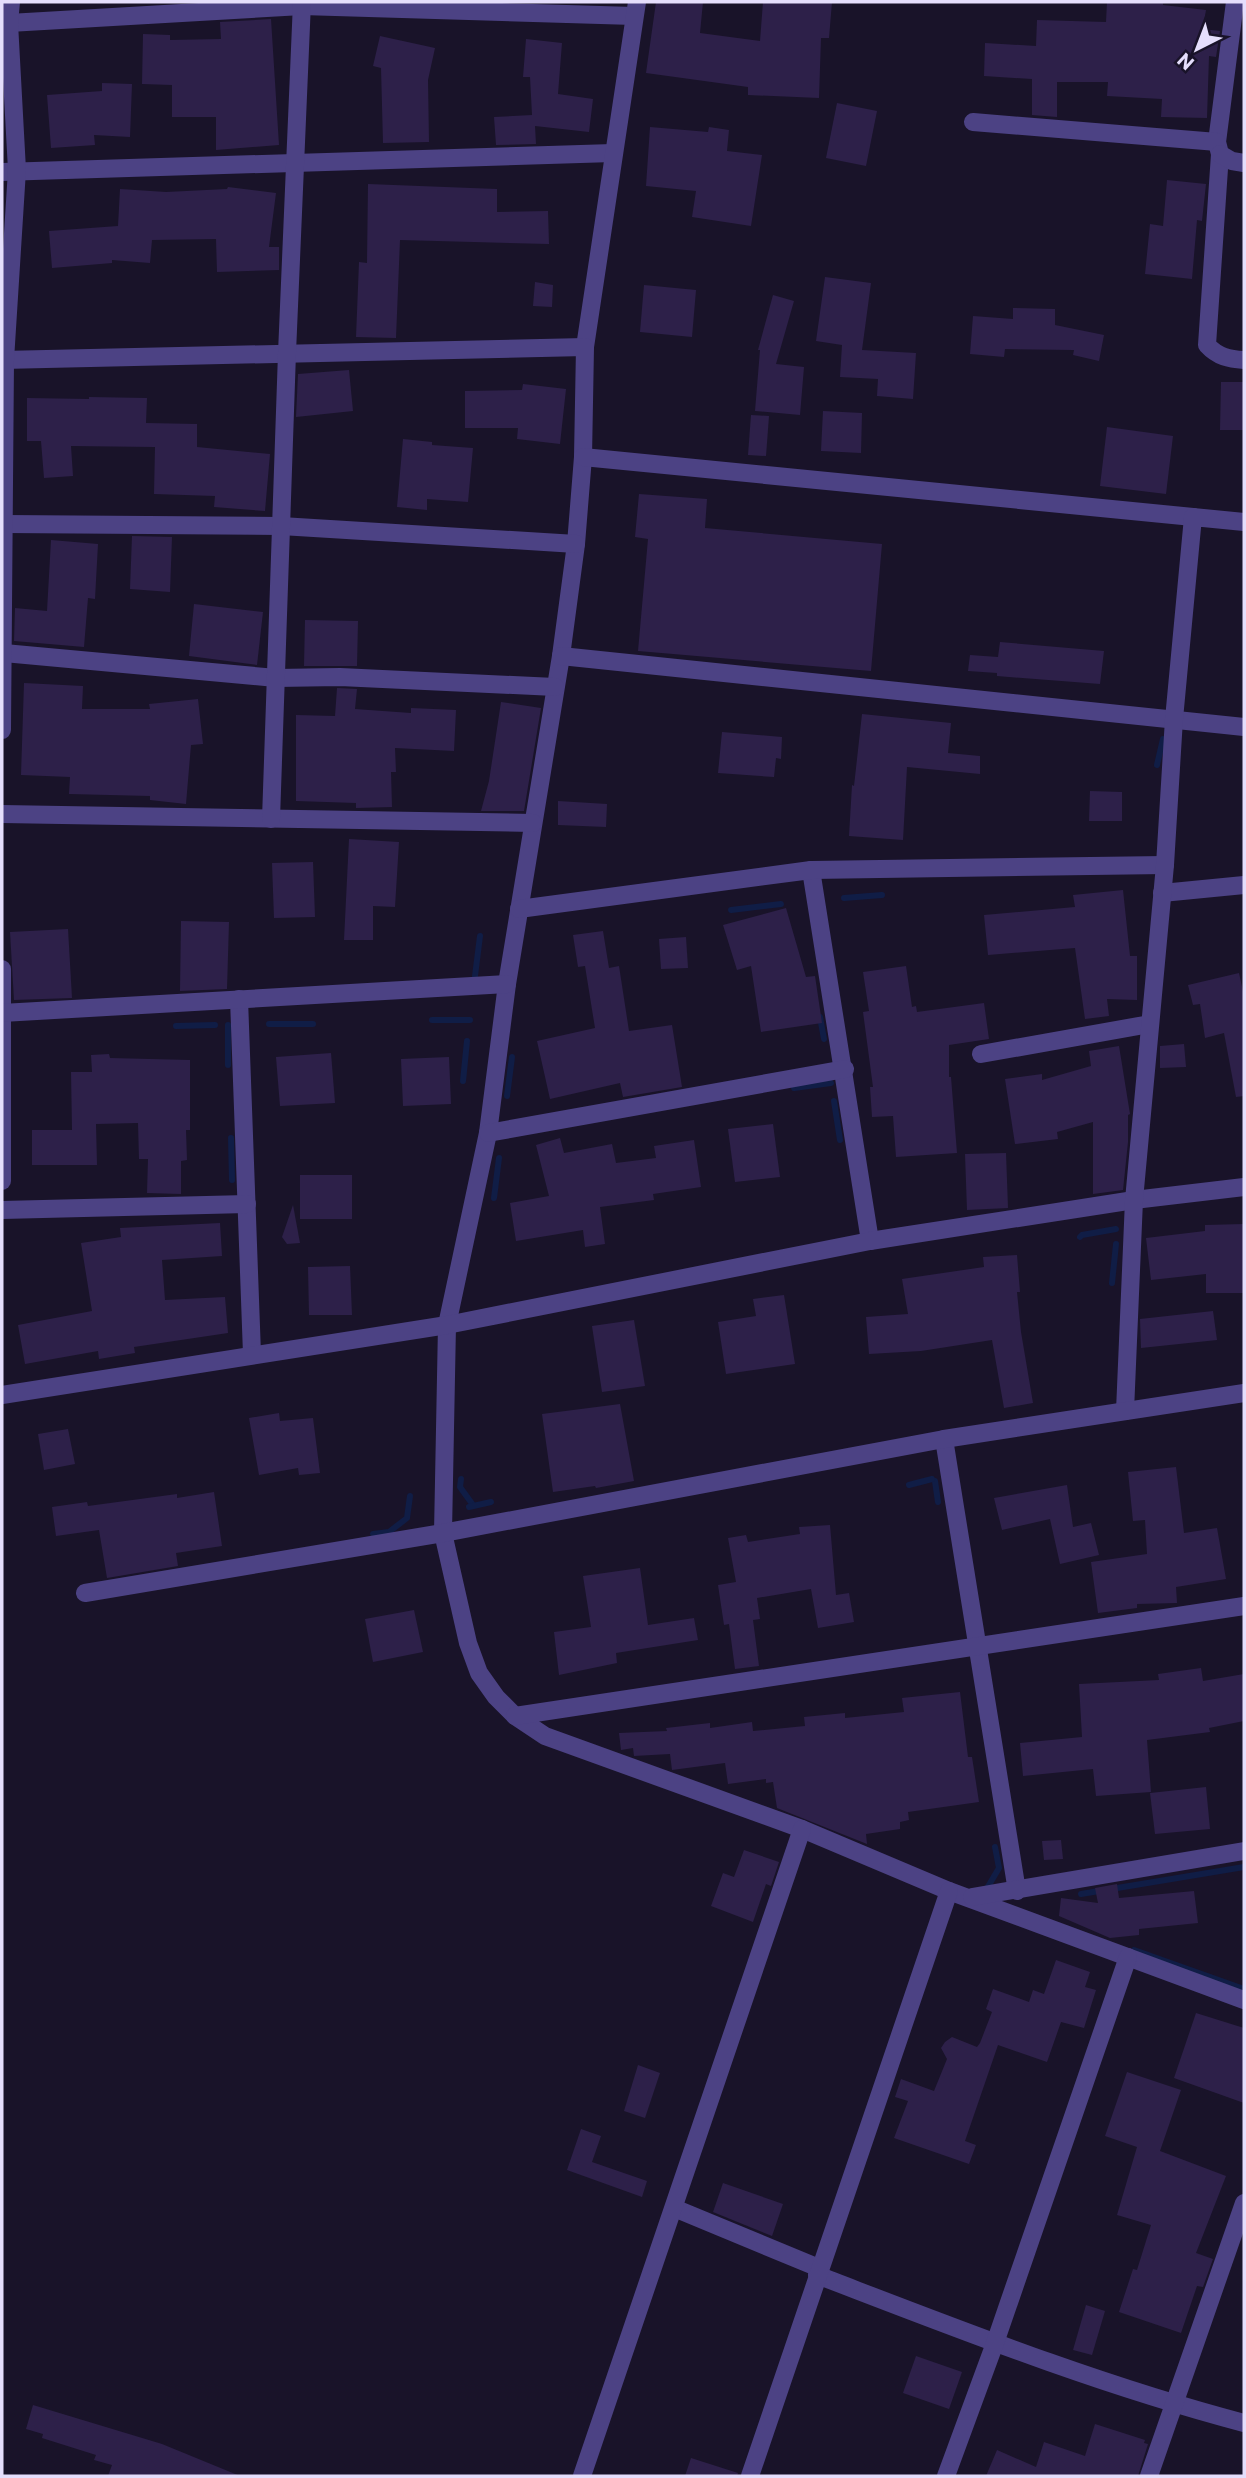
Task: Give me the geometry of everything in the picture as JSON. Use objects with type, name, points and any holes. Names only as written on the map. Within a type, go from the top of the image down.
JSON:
[{"type":"street","points":[[2,730],[3,360],[11,2]]},
{"type":"street","points":[[1236,2],[1219,148],[1207,345],[1214,353],[1244,360]]},
{"type":"street","points":[[9,23],[302,4],[635,9],[585,347],[583,457],[576,544],[561,656],[507,984],[488,1133],[447,1325],[443,1533],[472,1653],[491,1689],[515,1716],[545,1736],[802,1829],[949,1891],[1244,2000]]},
{"type":"street","points":[[271,819],[302,4]]},
{"type":"street","points":[[973,122],[1219,148],[1232,162],[1244,163]]},
{"type":"street","points":[[9,171],[612,153]]},
{"type":"street","points":[[3,360],[585,347]]},
{"type":"street","points":[[583,457],[1244,522]]},
{"type":"street","points":[[1125,1411],[1134,1200],[1193,517]]},
{"type":"street","points":[[4,524],[281,526],[576,544]]},
{"type":"street","points":[[4,653],[276,678],[340,677],[555,687]]},
{"type":"street","points":[[561,656],[1244,727]]},
{"type":"street","points":[[2,814],[533,823]]},
{"type":"street","points":[[519,909],[811,870],[1165,865]]},
{"type":"street","points":[[811,870],[845,1069],[870,1241]]},
{"type":"street","points":[[1162,893],[1244,885]]},
{"type":"street","points":[[2,969],[2,1181]]},
{"type":"street","points":[[2,1013],[507,984]]},
{"type":"street","points":[[239,999],[252,1354]]},
{"type":"street","points":[[981,1054],[1150,1024]]},
{"type":"street","points":[[488,1133],[845,1069]]},
{"type":"street","points":[[2,1395],[447,1325],[870,1241],[1134,1200],[1244,1187]]},
{"type":"street","points":[[2,1210],[247,1204]]},
{"type":"street","points":[[85,1593],[443,1533],[944,1439],[1244,1394]]},
{"type":"street","points":[[944,1439],[1017,1891]]},
{"type":"street","points":[[515,1716],[1244,1606]]},
{"type":"street","points":[[582,2476],[802,1829]]},
{"type":"street","points":[[968,1898],[1244,1851]]},
{"type":"street","points":[[750,2476],[949,1891]]},
{"type":"street","points":[[946,2476],[995,2343],[1128,1957]]},
{"type":"street","points":[[1149,2476],[1244,2203]]},
{"type":"street","points":[[674,2208],[818,2272],[995,2343],[1175,2405],[1244,2423]]},
{"type":"building","points":[[656,2],[703,2],[700,33],[760,41],[763,2],[832,2],[829,38],[821,38],[819,98],[748,95],[748,87],[646,73]]},
{"type":"building","points":[[1107,2],[1163,2],[1163,5],[1206,10],[1203,29],[1220,31],[1216,57],[1209,56],[1207,118],[1161,117],[1162,99],[1107,96],[1108,82],[1057,82],[1057,117],[1032,115],[1032,79],[984,76],[985,43],[1036,46],[1037,20],[1106,22]]},
{"type":"building","points":[[271,19],[279,145],[216,150],[216,117],[172,117],[172,85],[142,84],[143,34],[170,35],[170,40],[221,39],[220,22]]},
{"type":"building","points":[[380,36],[435,48],[428,80],[429,142],[383,143],[381,68],[373,66]]},
{"type":"building","points":[[526,39],[562,43],[558,94],[593,99],[589,132],[535,126],[536,144],[496,145],[494,117],[532,115],[530,77],[523,77]]},
{"type":"building","points":[[102,83],[132,84],[130,137],[94,135],[95,145],[51,148],[47,95],[102,91]]},
{"type":"building","points":[[837,103],[877,111],[866,166],[826,158]]},
{"type":"building","points":[[650,127],[708,132],[709,127],[729,130],[727,151],[762,155],[751,226],[692,217],[696,191],[646,186]]},
{"type":"building","points":[[1167,180],[1206,184],[1202,221],[1197,220],[1192,279],[1145,274],[1150,224],[1163,226]]},
{"type":"building","points":[[368,184],[497,189],[497,212],[548,211],[549,244],[400,240],[396,338],[356,337],[359,262],[367,263]]},
{"type":"building","points":[[228,187],[276,193],[269,247],[279,247],[279,270],[217,272],[216,239],[152,240],[150,263],[112,260],[112,263],[52,268],[49,231],[118,226],[120,189],[166,192]]},
{"type":"building","points":[[825,277],[871,283],[862,350],[916,353],[913,399],[877,396],[878,379],[840,377],[842,345],[816,341]]},
{"type":"building","points":[[535,282],[553,285],[552,307],[533,306]]},
{"type":"building","points":[[644,285],[696,290],[692,337],[640,332]]},
{"type":"building","points":[[773,295],[794,301],[776,364],[804,367],[800,415],[755,411],[758,350]]},
{"type":"building","points":[[1013,308],[1055,309],[1055,325],[1104,335],[1099,361],[1073,355],[1074,350],[1005,349],[1004,357],[970,354],[973,316],[1013,319]]},
{"type":"building","points":[[349,370],[353,411],[296,417],[298,374]]},
{"type":"building","points":[[1221,382],[1244,382],[1244,430],[1220,430]]},
{"type":"building","points":[[523,384],[566,389],[560,444],[517,439],[518,428],[465,428],[465,391],[522,390]]},
{"type":"building","points":[[27,398],[147,398],[146,423],[197,424],[197,447],[270,454],[265,511],[214,507],[215,496],[154,494],[155,447],[71,446],[73,476],[44,478],[41,441],[27,441]]},
{"type":"building","points":[[823,411],[862,413],[861,453],[821,451]]},
{"type":"building","points":[[751,415],[769,416],[766,456],[748,455]]},
{"type":"building","points":[[1107,427],[1173,436],[1166,494],[1100,486]]},
{"type":"building","points":[[403,439],[432,442],[432,445],[473,448],[468,502],[427,499],[427,510],[397,507]]},
{"type":"building","points":[[639,494],[707,499],[705,528],[882,544],[871,671],[638,651],[648,539],[635,537]]},
{"type":"building","points":[[132,536],[172,537],[170,592],[130,589]]},
{"type":"building","points":[[51,540],[98,544],[95,599],[88,598],[84,647],[14,641],[15,608],[47,611]]},
{"type":"building","points":[[194,604],[263,612],[257,665],[189,656]]},
{"type":"building","points":[[305,620],[358,621],[357,666],[304,666]]},
{"type":"building","points":[[1000,642],[1104,651],[1100,684],[997,676],[997,673],[968,671],[970,655],[998,657]]},
{"type":"building","points":[[24,683],[83,686],[82,709],[150,709],[149,704],[198,699],[203,744],[191,745],[186,804],[150,800],[150,796],[69,794],[70,777],[21,775]]},
{"type":"building","points":[[337,688],[357,689],[355,709],[411,713],[411,708],[456,710],[454,751],[395,748],[396,772],[391,772],[392,807],[356,808],[356,803],[296,801],[296,715],[335,716]]},
{"type":"building","points":[[501,702],[541,708],[524,811],[481,811],[489,781]]},
{"type":"building","points":[[862,714],[951,723],[948,753],[980,756],[980,774],[907,767],[903,840],[849,836],[852,785],[854,786]]},
{"type":"building","points":[[722,732],[782,737],[781,759],[776,758],[774,777],[718,773]]},
{"type":"building","points":[[1090,791],[1122,792],[1122,821],[1089,821]]},
{"type":"building","points":[[558,801],[607,804],[606,827],[558,825]]},
{"type":"building","points":[[349,839],[399,842],[395,907],[373,906],[373,940],[344,940]]},
{"type":"building","points":[[313,862],[315,917],[274,918],[272,863]]},
{"type":"building","points":[[1123,890],[1130,956],[1137,956],[1137,1000],[1107,999],[1109,1016],[1085,1019],[1075,948],[988,955],[984,915],[1075,907],[1073,895]]},
{"type":"building","points":[[786,908],[806,977],[815,976],[822,1023],[761,1032],[751,966],[737,970],[723,925]]},
{"type":"building","points":[[181,921],[229,922],[227,989],[180,991]]},
{"type":"building","points":[[68,929],[72,998],[14,1000],[10,932]]},
{"type":"building","points":[[603,931],[609,968],[619,966],[629,1031],[672,1025],[682,1087],[623,1097],[620,1083],[550,1099],[537,1041],[595,1028],[585,966],[578,967],[573,935]]},
{"type":"building","points":[[686,937],[688,968],[661,969],[659,939]]},
{"type":"building","points":[[906,966],[912,1007],[916,1006],[917,1012],[984,1003],[989,1039],[949,1045],[949,1077],[957,1153],[896,1157],[893,1116],[872,1117],[870,1087],[873,1087],[863,1012],[869,1011],[863,972]]},
{"type":"building","points":[[1239,973],[1244,996],[1244,1096],[1236,1097],[1224,1033],[1205,1038],[1200,1004],[1193,1005],[1188,985]]},
{"type":"building","points":[[1184,1044],[1186,1067],[1160,1068],[1160,1046]]},
{"type":"building","points":[[1119,1046],[1130,1114],[1123,1190],[1093,1194],[1093,1122],[1057,1132],[1058,1139],[1015,1144],[1005,1079],[1042,1074],[1042,1080],[1091,1066],[1089,1051]]},
{"type":"building","points":[[331,1053],[335,1103],[280,1106],[276,1057]]},
{"type":"building","points":[[109,1054],[110,1058],[190,1060],[190,1130],[186,1130],[187,1160],[181,1161],[181,1194],[147,1193],[148,1159],[139,1159],[138,1123],[96,1124],[97,1165],[32,1165],[32,1130],[72,1130],[71,1072],[92,1072],[91,1055]]},
{"type":"building","points":[[449,1057],[451,1104],[403,1106],[401,1059]]},
{"type":"building","points":[[773,1124],[780,1177],[735,1182],[728,1129]]},
{"type":"building","points":[[560,1138],[564,1153],[612,1144],[616,1163],[656,1158],[654,1146],[694,1140],[701,1187],[653,1194],[654,1200],[600,1207],[605,1244],[585,1247],[583,1230],[516,1241],[510,1203],[549,1196],[536,1145]]},
{"type":"building","points":[[1006,1153],[1008,1208],[967,1210],[965,1154]]},
{"type":"building","points":[[300,1175],[352,1175],[352,1219],[300,1219]]},
{"type":"building","points":[[293,1205],[300,1243],[287,1244],[282,1237]]},
{"type":"building","points":[[220,1223],[222,1256],[162,1260],[165,1300],[225,1297],[228,1333],[134,1347],[135,1353],[99,1359],[98,1351],[25,1364],[18,1325],[92,1311],[81,1243],[121,1237],[120,1228]]},
{"type":"building","points":[[1244,1224],[1244,1293],[1206,1293],[1206,1274],[1151,1280],[1146,1238],[1205,1231],[1205,1225]]},
{"type":"building","points":[[1017,1255],[1021,1332],[1033,1403],[1004,1408],[992,1340],[921,1351],[869,1354],[866,1317],[908,1314],[902,1279],[984,1267],[983,1257]]},
{"type":"building","points":[[350,1266],[352,1315],[309,1315],[308,1267]]},
{"type":"building","points":[[784,1295],[795,1364],[726,1374],[718,1322],[756,1316],[753,1299]]},
{"type":"building","points":[[1213,1311],[1217,1340],[1141,1348],[1140,1319]]},
{"type":"building","points":[[634,1320],[645,1386],[602,1392],[592,1326]]},
{"type":"building","points":[[620,1404],[634,1481],[553,1492],[542,1414]]},
{"type":"building","points":[[279,1413],[280,1421],[313,1418],[320,1473],[299,1475],[298,1468],[259,1475],[249,1418]]},
{"type":"building","points":[[68,1429],[75,1464],[44,1470],[38,1434]]},
{"type":"building","points":[[1176,1467],[1184,1533],[1217,1528],[1226,1579],[1176,1587],[1177,1603],[1137,1604],[1137,1608],[1098,1613],[1091,1562],[1147,1554],[1145,1520],[1133,1521],[1128,1472]]},
{"type":"building","points":[[1067,1485],[1073,1527],[1091,1523],[1099,1555],[1060,1564],[1050,1519],[1002,1530],[994,1498]]},
{"type":"building","points":[[214,1492],[222,1546],[176,1553],[178,1566],[107,1578],[99,1530],[56,1536],[52,1507],[87,1502],[88,1506],[177,1494],[177,1498]]},
{"type":"building","points":[[830,1525],[836,1595],[849,1593],[854,1622],[818,1628],[811,1589],[757,1598],[760,1619],[753,1620],[759,1666],[735,1669],[729,1624],[724,1625],[718,1585],[736,1582],[728,1538],[746,1535],[748,1542],[800,1534],[799,1527]]},
{"type":"building","points":[[640,1568],[648,1625],[694,1618],[698,1640],[616,1653],[617,1663],[559,1675],[554,1632],[591,1627],[583,1576]]},
{"type":"building","points":[[414,1610],[423,1652],[373,1662],[365,1619]]},
{"type":"building","points":[[1201,1668],[1203,1681],[1244,1674],[1244,1721],[1209,1728],[1210,1732],[1147,1740],[1151,1792],[1096,1796],[1093,1769],[1023,1776],[1020,1743],[1082,1737],[1079,1684],[1159,1680],[1158,1674]]},
{"type":"building","points":[[960,1692],[968,1757],[972,1757],[979,1802],[908,1812],[909,1820],[900,1822],[900,1829],[866,1834],[867,1844],[777,1808],[773,1782],[766,1783],[766,1779],[728,1784],[725,1763],[672,1770],[670,1754],[634,1756],[633,1748],[621,1750],[619,1733],[667,1731],[666,1728],[710,1723],[710,1728],[752,1722],[753,1731],[805,1726],[804,1717],[845,1713],[845,1718],[904,1712],[902,1698]]},
{"type":"building","points":[[1206,1787],[1210,1829],[1155,1834],[1150,1793]]},
{"type":"building","points":[[1061,1840],[1063,1859],[1044,1860],[1042,1841]]},
{"type":"building","points":[[744,1850],[779,1862],[771,1886],[766,1884],[753,1922],[711,1906],[723,1873],[734,1877]]},
{"type":"building","points":[[1117,1884],[1119,1898],[1194,1891],[1198,1923],[1139,1929],[1139,1935],[1110,1938],[1059,1916],[1061,1898],[1098,1903],[1095,1888]]},
{"type":"building","points":[[1056,1960],[1090,1972],[1085,1987],[1096,1990],[1084,2028],[1061,2022],[1047,2062],[998,2045],[965,2141],[976,2145],[969,2164],[894,2138],[908,2101],[895,2097],[901,2079],[934,2091],[947,2059],[941,2048],[945,2042],[952,2037],[977,2047],[980,2043],[992,2012],[986,2009],[993,1989],[1029,2002],[1033,1990],[1044,1994]]},
{"type":"building","points":[[1196,2013],[1244,2028],[1244,2103],[1174,2078]]},
{"type":"building","points":[[638,2065],[660,2073],[645,2118],[624,2111]]},
{"type":"building","points":[[1127,2072],[1181,2090],[1160,2151],[1226,2176],[1196,2253],[1213,2259],[1203,2287],[1197,2286],[1181,2333],[1119,2312],[1133,2269],[1137,2270],[1151,2225],[1117,2215],[1137,2147],[1105,2136]]},
{"type":"building","points":[[581,2129],[601,2136],[592,2162],[647,2181],[642,2197],[567,2170]]},
{"type":"building","points":[[723,2183],[783,2204],[772,2236],[713,2212]]},
{"type":"building","points":[[1086,2305],[1105,2311],[1092,2355],[1073,2350]]},
{"type":"building","points":[[916,2356],[962,2372],[949,2409],[903,2393]]},
{"type":"building","points":[[33,2405],[162,2444],[240,2476],[108,2476],[112,2465],[94,2460],[96,2455],[42,2438],[43,2434],[26,2429]]},
{"type":"building","points":[[1095,2424],[1145,2440],[1144,2443],[1148,2444],[1138,2476],[986,2476],[997,2450],[1036,2467],[1044,2442],[1085,2456]]},
{"type":"building","points":[[691,2458],[738,2473],[737,2476],[685,2476]]},
{"type":"waterway","points":[[1157,765],[1163,739]]},
{"type":"waterway","points":[[844,898],[882,895]]},
{"type":"waterway","points":[[731,910],[781,904]]},
{"type":"waterway","points":[[474,984],[480,936]]},
{"type":"waterway","points":[[820,1017],[824,1039]]},
{"type":"waterway","points":[[432,1020],[470,1020]]},
{"type":"waterway","points":[[269,1024],[313,1024]]},
{"type":"waterway","points":[[176,1026],[215,1025]]},
{"type":"waterway","points":[[228,1025],[228,1065]]},
{"type":"waterway","points":[[463,1081],[467,1041]]},
{"type":"waterway","points":[[507,1096],[512,1057]]},
{"type":"waterway","points":[[794,1088],[831,1083]]},
{"type":"waterway","points":[[834,1101],[840,1140]]},
{"type":"waterway","points":[[231,1138],[232,1180]]},
{"type":"waterway","points":[[494,1198],[499,1158]]},
{"type":"waterway","points":[[1080,1237],[1116,1229]]},
{"type":"waterway","points":[[1112,1283],[1116,1244]]},
{"type":"waterway","points":[[461,1479],[460,1487],[473,1505]]},
{"type":"waterway","points":[[909,1485],[932,1479]]},
{"type":"waterway","points":[[935,1481],[938,1502]]},
{"type":"waterway","points":[[373,1534],[389,1532],[407,1518],[410,1496]]},
{"type":"waterway","points":[[469,1507],[491,1502]]},
{"type":"waterway","points":[[986,1890],[999,1868],[995,1847]]},
{"type":"waterway","points":[[1081,1894],[1244,1867]]},
{"type":"waterway","points":[[1134,1950],[1244,1989]]}]
